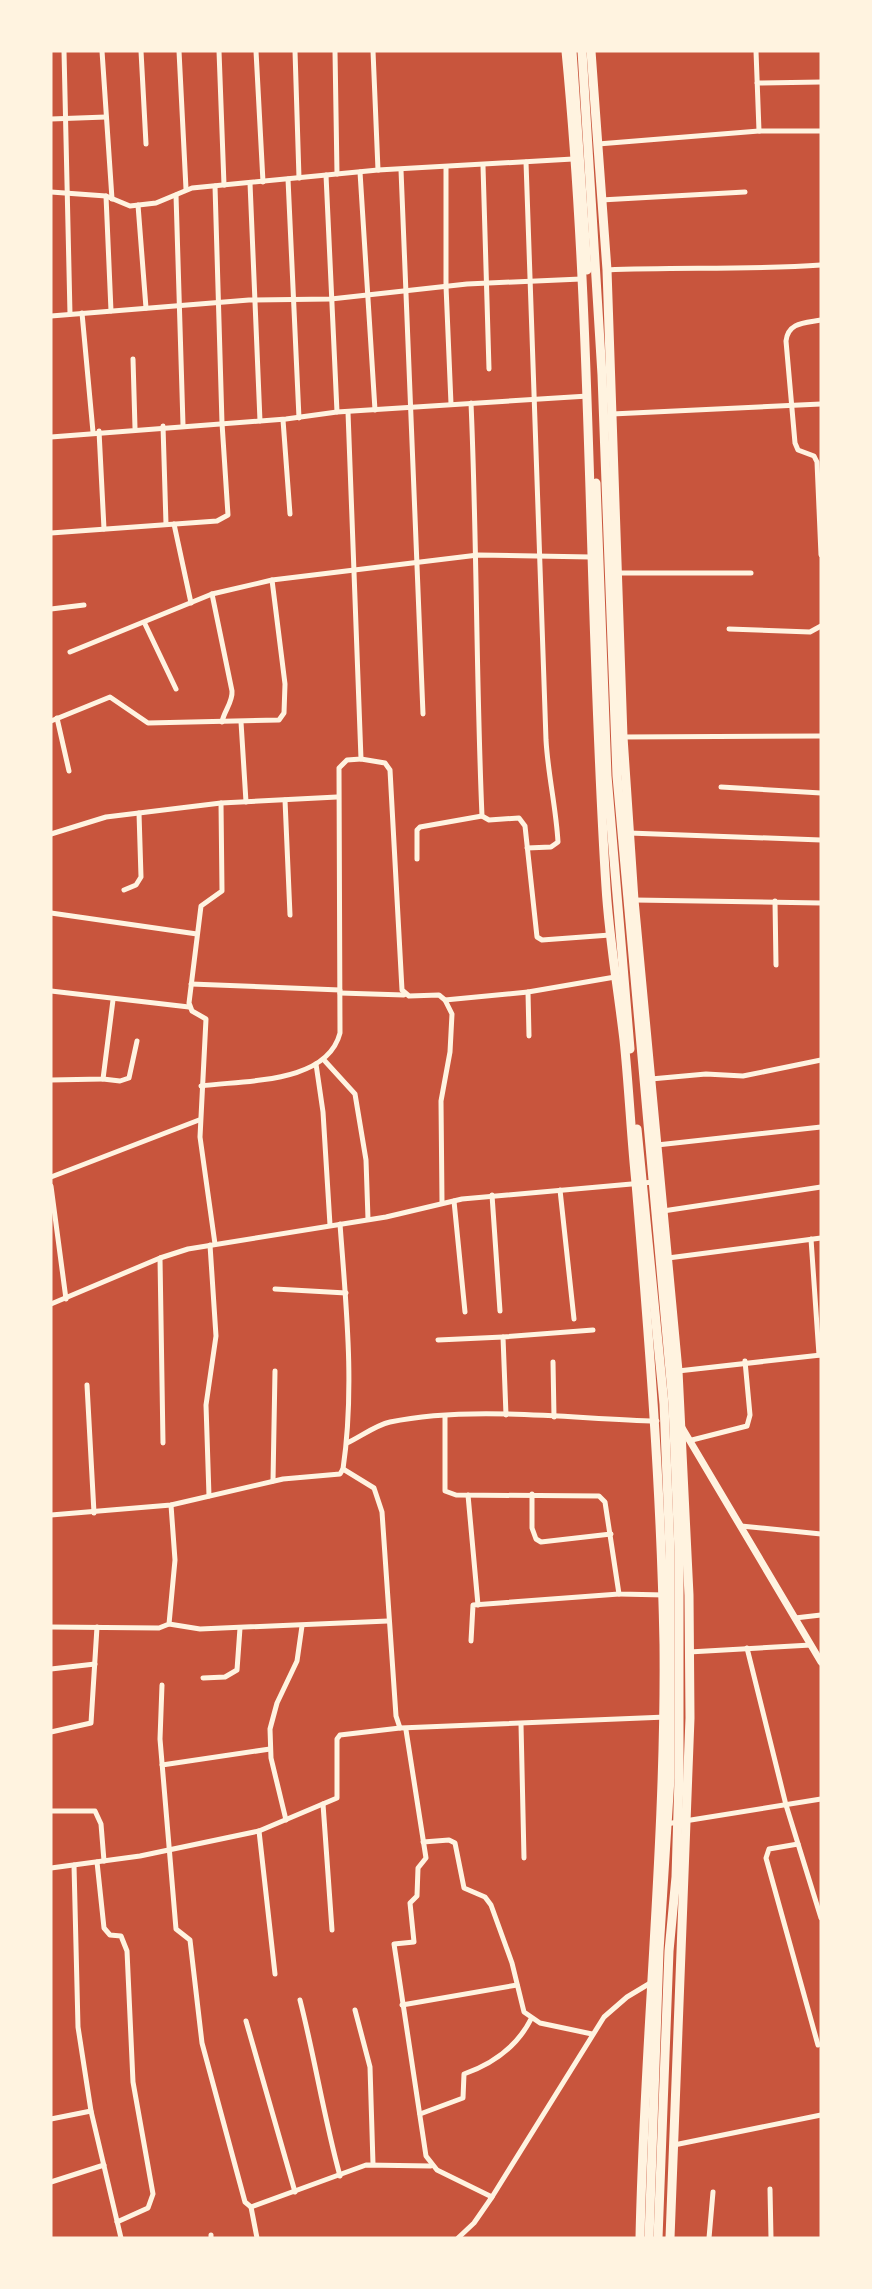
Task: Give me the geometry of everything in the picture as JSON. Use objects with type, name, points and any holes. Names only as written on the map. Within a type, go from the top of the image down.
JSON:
[{"type":"main road","points":[[566,51],[588,396],[590,556],[610,935],[657,1421],[663,1717],[660,1825],[642,2141],[640,2238]]},
{"type":"main road","points":[[572,51],[593,376],[607,776],[664,1404],[670,1551],[670,1778],[666,1876],[659,1951],[649,2238]]},
{"type":"main road","points":[[582,51],[602,375],[617,776],[673,1404],[679,1551],[679,1778],[658,2238]]},
{"type":"main road","points":[[590,51],[607,270],[615,573],[629,833],[678,1371],[689,1595],[687,1822],[670,2238]]},
{"type":"street","points":[[64,51],[70,314]]},
{"type":"street","points":[[102,51],[111,311]]},
{"type":"street","points":[[141,51],[146,144]]},
{"type":"street","points":[[180,51],[186,189]]},
{"type":"street","points":[[219,51],[224,185]]},
{"type":"street","points":[[256,51],[263,182]]},
{"type":"street","points":[[295,51],[299,178]]},
{"type":"street","points":[[335,51],[337,174]]},
{"type":"street","points":[[373,51],[378,170]]},
{"type":"street","points":[[756,51],[759,131]]},
{"type":"street","points":[[757,83],[821,82]]},
{"type":"street","points":[[51,119],[106,117]]},
{"type":"street","points":[[598,144],[759,131],[821,131]]},
{"type":"street","points":[[51,192],[68,191],[109,197],[130,206],[156,203],[186,189],[378,170],[446,169],[573,159]]},
{"type":"street","points":[[526,162],[529,282],[537,400],[548,771],[549,789],[555,804],[558,842],[551,847],[527,848]]},
{"type":"street","points":[[483,166],[489,369]]},
{"type":"street","points":[[446,169],[446,286],[451,404]]},
{"type":"street","points":[[401,170],[423,714]]},
{"type":"street","points":[[360,173],[375,410]]},
{"type":"street","points":[[326,175],[337,412]]},
{"type":"street","points":[[288,179],[299,418]]},
{"type":"street","points":[[250,183],[260,421]]},
{"type":"street","points":[[51,533],[217,521],[228,516],[217,302],[215,186]]},
{"type":"street","points":[[601,200],[745,192]]},
{"type":"street","points":[[176,194],[183,425]]},
{"type":"street","points":[[138,205],[146,308]]},
{"type":"street","points":[[607,270],[693,267],[758,270],[821,265]]},
{"type":"street","points":[[51,316],[217,302],[331,299],[446,286],[581,279]]},
{"type":"street","points":[[82,313],[104,529]]},
{"type":"street","points":[[821,320],[794,325],[786,334],[795,443],[798,450],[814,456],[817,462],[821,555]]},
{"type":"street","points":[[133,359],[135,428]]},
{"type":"street","points":[[51,437],[135,428],[299,418],[337,412],[588,396]]},
{"type":"street","points":[[471,403],[478,555],[478,708],[482,816]]},
{"type":"street","points":[[612,414],[821,404]]},
{"type":"street","points":[[348,412],[361,759]]},
{"type":"street","points":[[283,419],[290,513]]},
{"type":"street","points":[[163,426],[166,524]]},
{"type":"street","points":[[174,524],[191,603]]},
{"type":"street","points":[[70,652],[145,624],[212,594],[272,580],[478,555],[590,556]]},
{"type":"street","points":[[615,573],[751,573]]},
{"type":"street","points":[[69,771],[54,719],[110,697],[148,723],[272,721],[284,713],[285,684],[272,580]]},
{"type":"street","points":[[212,594],[232,691],[222,722]]},
{"type":"street","points":[[51,608],[83,605]]},
{"type":"street","points":[[145,624],[176,689]]},
{"type":"street","points":[[729,629],[810,632],[821,626]]},
{"type":"street","points":[[241,722],[246,802]]},
{"type":"street","points":[[623,737],[821,736]]},
{"type":"street","points":[[201,1086],[286,1074],[324,1060],[337,1046],[340,1033],[340,992],[337,797],[340,764],[347,760],[361,759],[384,763],[390,770],[404,995]]},
{"type":"street","points":[[721,787],[821,793]]},
{"type":"street","points":[[51,834],[76,824],[139,813],[221,803],[337,797]]},
{"type":"street","points":[[285,800],[290,915]]},
{"type":"street","points":[[189,1007],[202,903],[222,891],[221,803]]},
{"type":"street","points":[[124,890],[136,885],[141,877],[139,813]]},
{"type":"street","points":[[417,859],[417,830],[420,827],[482,816],[489,820],[519,818],[525,826],[537,937],[610,935]]},
{"type":"street","points":[[629,833],[821,840]]},
{"type":"street","points":[[634,900],[821,903]]},
{"type":"street","points":[[775,901],[776,965]]},
{"type":"street","points":[[51,913],[197,934]]},
{"type":"street","points":[[445,1000],[528,992],[615,977]]},
{"type":"street","points":[[191,984],[439,995],[445,1000],[453,1026],[441,1101],[442,1202]]},
{"type":"street","points":[[51,991],[189,1007],[206,1019],[199,1120],[213,1245],[216,1336],[206,1405],[209,1496]]},
{"type":"street","points":[[528,992],[529,1036]]},
{"type":"street","points":[[103,1079],[113,1000]]},
{"type":"street","points":[[51,1080],[120,1081],[129,1078],[137,1041]]},
{"type":"street","points":[[324,1060],[355,1094],[366,1160],[368,1219]]},
{"type":"street","points":[[651,1079],[706,1074],[743,1076],[821,1060]]},
{"type":"street","points":[[316,1064],[323,1112],[330,1225]]},
{"type":"street","points":[[51,1177],[199,1120]]},
{"type":"street","points":[[657,1145],[821,1127]]},
{"type":"street","points":[[51,1304],[160,1258],[213,1245],[368,1219],[454,1200],[660,1182]]},
{"type":"street","points":[[51,1186],[66,1299]]},
{"type":"street","points":[[663,1211],[821,1187]]},
{"type":"street","points":[[560,1190],[574,1319]]},
{"type":"street","points":[[492,1195],[500,1311]]},
{"type":"street","points":[[454,1200],[465,1312]]},
{"type":"street","points":[[51,1515],[171,1505],[273,1481],[334,1476],[343,1469],[347,1443],[346,1293],[340,1224]]},
{"type":"street","points":[[668,1258],[821,1238]]},
{"type":"street","points":[[678,1371],[745,1361],[820,1355],[811,1239]]},
{"type":"street","points":[[160,1258],[163,1443]]},
{"type":"street","points":[[275,1289],[346,1293]]},
{"type":"street","points":[[438,1340],[593,1330]]},
{"type":"street","points":[[503,1337],[506,1415]]},
{"type":"street","points":[[692,1440],[747,1426],[750,1415],[745,1361]]},
{"type":"street","points":[[553,1362],[554,1417]]},
{"type":"street","points":[[273,1481],[275,1371]]},
{"type":"street","points":[[87,1385],[94,1513]]},
{"type":"street","points":[[347,1443],[391,1422],[445,1417],[506,1415],[657,1421],[681,1425],[821,1662]]},
{"type":"street","points":[[445,1417],[442,1485],[449,1493],[599,1496],[605,1502],[620,1594]]},
{"type":"street","points":[[343,1469],[369,1482],[380,1501],[388,1621],[403,1729],[426,1858],[418,1868],[420,1889],[410,1903],[414,1942],[394,1944],[426,2156],[431,2166]]},
{"type":"street","points":[[532,1494],[532,1528],[536,1539],[541,1542],[611,1534]]},
{"type":"street","points":[[468,1495],[478,1605]]},
{"type":"street","points":[[169,1624],[175,1560],[171,1505]]},
{"type":"street","points":[[741,1526],[821,1534]]},
{"type":"street","points":[[471,1642],[473,1605],[620,1594],[689,1595]]},
{"type":"street","points":[[795,1618],[821,1615]]},
{"type":"street","points":[[51,1627],[159,1628],[169,1624],[200,1629],[388,1621]]},
{"type":"street","points":[[286,1820],[270,1749],[271,1719],[298,1661],[302,1626]]},
{"type":"street","points":[[51,1732],[91,1723],[97,1627]]},
{"type":"street","points":[[203,1678],[225,1677],[237,1670],[240,1628]]},
{"type":"street","points":[[689,1652],[811,1645]]},
{"type":"street","points":[[747,1648],[786,1805],[821,1918]]},
{"type":"street","points":[[51,1669],[95,1664]]},
{"type":"street","points":[[163,1685],[162,1765],[176,1929],[190,1940],[202,2043],[245,2202],[251,2207],[257,2238]]},
{"type":"street","points":[[51,1868],[171,1849],[258,1831],[323,1804],[337,1797],[340,1735],[403,1729],[690,1718]]},
{"type":"street","points":[[521,1724],[524,1858]]},
{"type":"street","points":[[162,1765],[270,1749]]},
{"type":"street","points":[[660,1825],[821,1799]]},
{"type":"street","points":[[323,1804],[332,1930]]},
{"type":"street","points":[[51,1811],[95,1811],[101,1824],[104,1928],[110,1936],[121,1936],[127,1951],[134,2082],[153,2194],[148,2208],[117,2222]]},
{"type":"street","points":[[258,1831],[275,1975]]},
{"type":"street","points":[[423,1842],[449,1840],[455,1843],[460,1881],[464,1888],[485,1897],[491,1905],[524,2012],[531,2020],[592,2034]]},
{"type":"street","points":[[798,1844],[769,1849],[765,1858],[818,2045]]},
{"type":"street","points":[[74,1865],[78,2027],[91,2111],[121,2238]]},
{"type":"street","points":[[458,2238],[474,2223],[492,2197],[592,2034],[618,2004],[652,1982]]},
{"type":"street","points":[[402,2005],[517,1985]]},
{"type":"street","points":[[299,2000],[313,2054],[325,2122],[340,2176]]},
{"type":"street","points":[[355,2010],[369,2067],[373,2164]]},
{"type":"street","points":[[420,2114],[463,2098],[464,2074],[491,2064],[526,2030],[531,2020]]},
{"type":"street","points":[[247,2021],[295,2192]]},
{"type":"street","points":[[51,2119],[91,2111]]},
{"type":"street","points":[[674,2145],[821,2115]]},
{"type":"street","points":[[251,2207],[373,2164],[431,2166],[492,2197]]},
{"type":"street","points":[[51,2182],[104,2165]]},
{"type":"street","points":[[771,2189],[771,2238]]},
{"type":"street","points":[[709,2238],[713,2192]]}]
